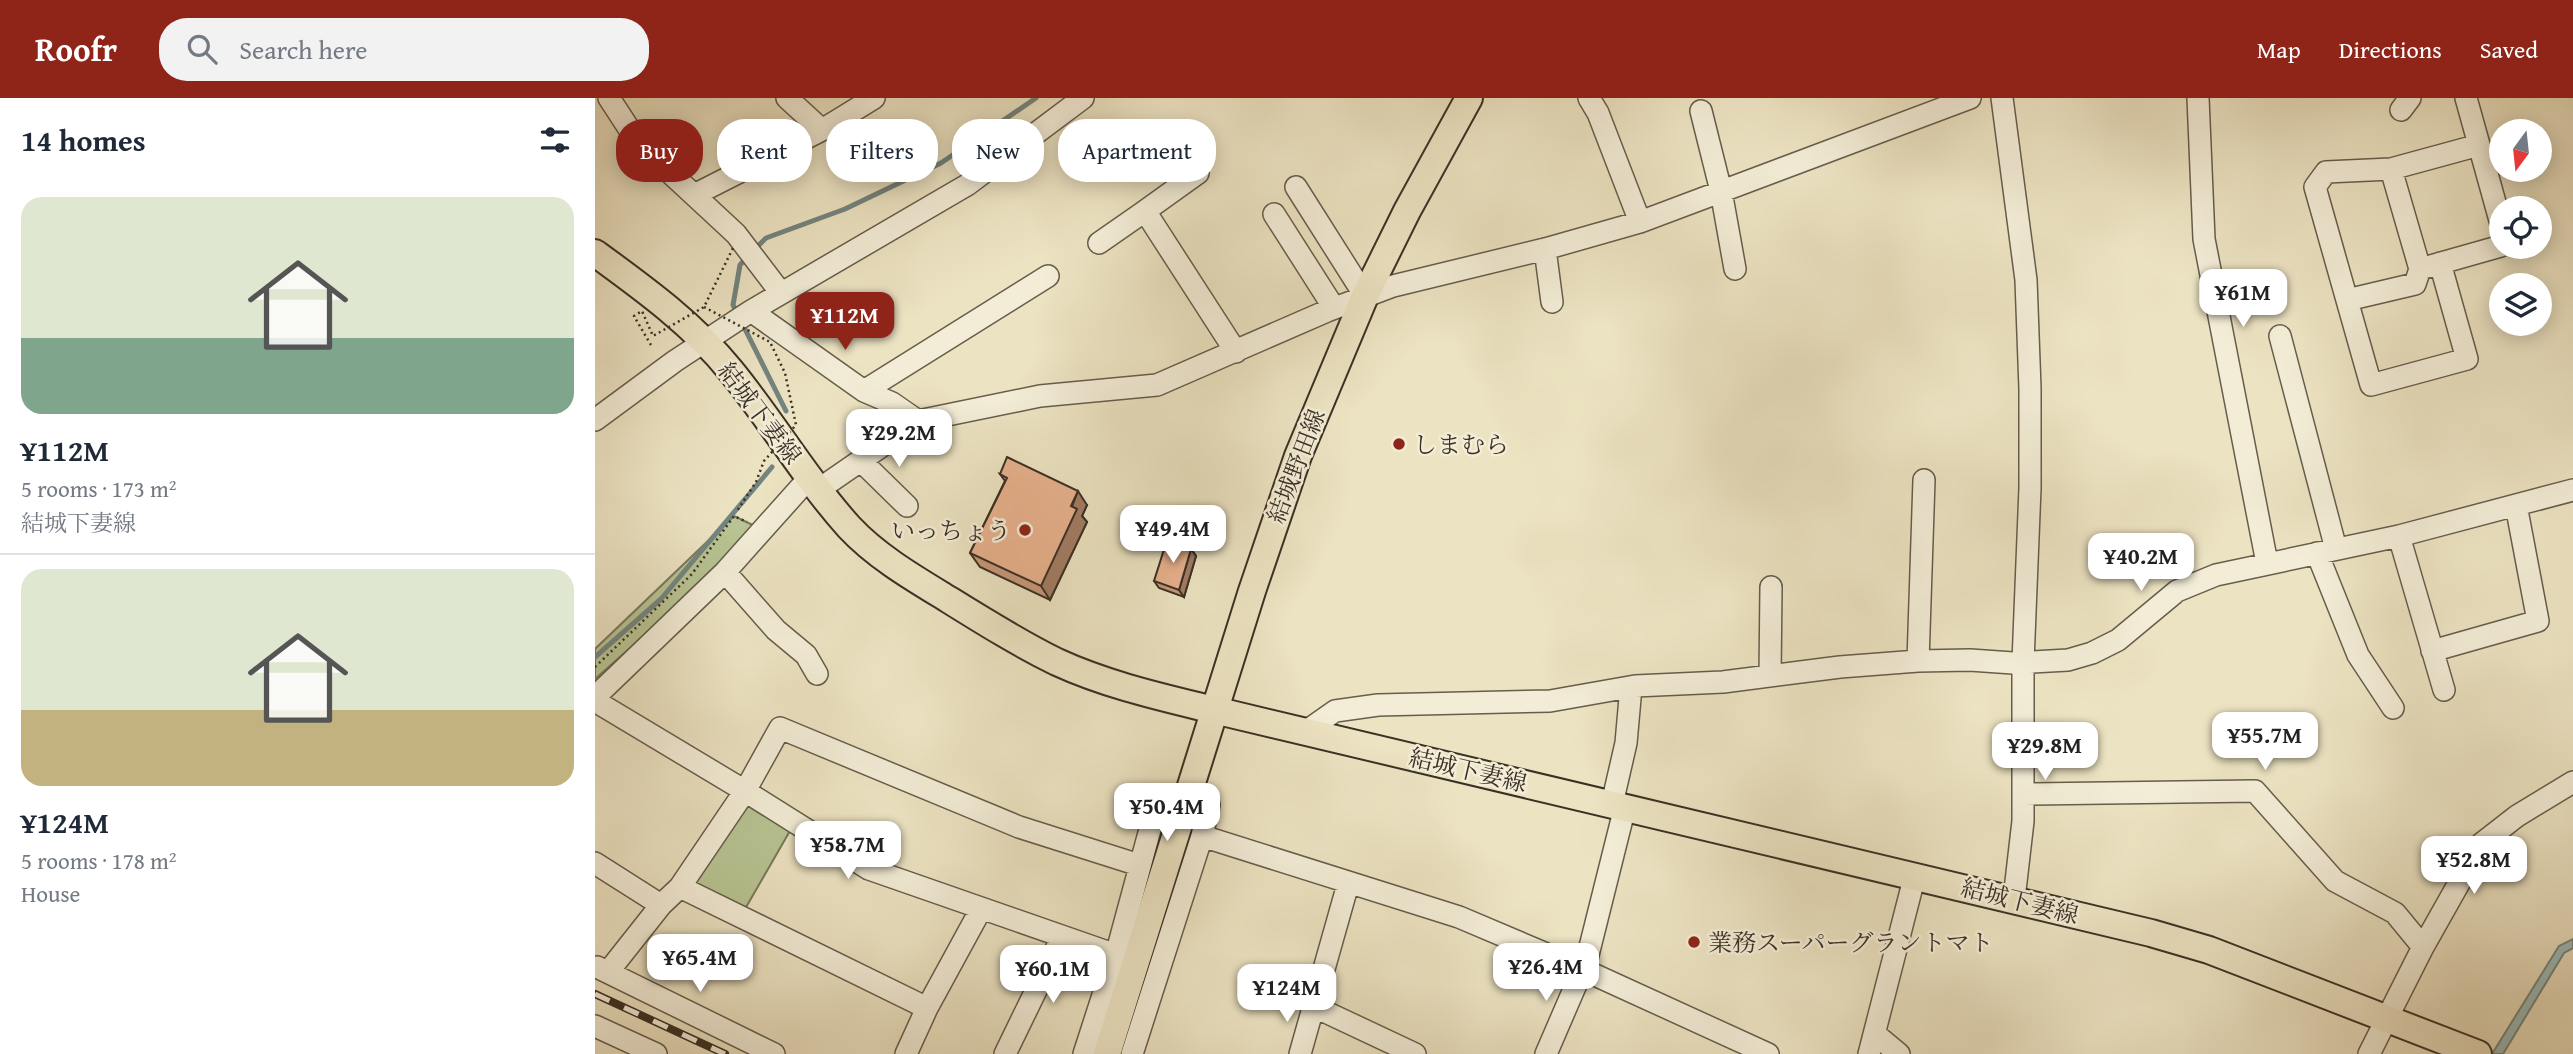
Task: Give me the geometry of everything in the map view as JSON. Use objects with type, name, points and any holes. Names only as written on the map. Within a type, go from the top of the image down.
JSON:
[{"type":"main road","name":"結城野田線","points":[[1107,1054],[1281,503],[1365,296],[1413,200],[1469,98]]},
{"type":"main road","name":"結城下妻線","points":[[595,253],[672,312],[704,341],[731,371],[849,527],[881,555],[922,583],[1059,662],[1099,678],[1214,710],[2151,933],[2209,950],[2477,1054]]},
{"type":"street","points":[[609,98],[639,144],[696,194],[736,234],[781,293]]},
{"type":"street","points":[[787,98],[822,130]]},
{"type":"street","points":[[696,194],[822,130],[874,98]]},
{"type":"street","points":[[595,420],[704,341],[751,311],[967,185],[1083,98]]},
{"type":"street","points":[[1589,98],[1598,113],[1640,222]]},
{"type":"street","points":[[1116,955],[869,869],[595,699],[814,484],[861,461],[918,421],[1040,396],[1157,386],[1333,308],[1393,286],[1545,249],[1640,222],[1970,98]]},
{"type":"street","points":[[2002,98],[2026,280],[2031,389],[2030,488],[2022,663],[2024,794],[2014,899]]},
{"type":"street","points":[[2198,98],[2204,239],[2267,563]]},
{"type":"street","points":[[2466,98],[2493,196]]},
{"type":"street","points":[[1701,111],[1721,191],[1735,269]]},
{"type":"street","points":[[2391,169],[2467,359],[2371,385],[2315,187],[2326,172],[2391,169],[2479,145]]},
{"type":"street","points":[[1099,243],[1185,182]]},
{"type":"street","points":[[1296,187],[1365,296]]},
{"type":"street","points":[[1145,211],[1236,352]]},
{"type":"street","points":[[1274,214],[1333,308]]},
{"type":"street","points":[[1545,249],[1552,302]]},
{"type":"street","points":[[2347,300],[2415,284],[2430,266],[2489,249]]},
{"type":"street","points":[[865,391],[1048,276]]},
{"type":"street","points":[[751,311],[865,391],[892,403],[918,421]]},
{"type":"street","points":[[2280,336],[2326,551],[2358,654],[2393,708]]},
{"type":"street","points":[[861,461],[907,506]]},
{"type":"street","points":[[1918,661],[1924,480]]},
{"type":"street","points":[[1305,732],[1335,710],[1367,706],[1551,701],[1632,687],[1724,682],[1918,661],[2022,663],[2068,660],[2092,653],[2118,640],[2178,591],[2216,575],[2399,537],[2573,491]]},
{"type":"street","points":[[2432,651],[2538,621],[2516,505]]},
{"type":"street","points":[[2399,537],[2444,690]]},
{"type":"street","points":[[725,572],[776,630],[806,656],[817,674]]},
{"type":"street","points":[[1770,676],[1771,587]]},
{"type":"street","points":[[1546,1054],[1584,970],[1618,806],[1632,687]]},
{"type":"street","points":[[774,1054],[601,970],[680,887],[745,791],[780,728],[1019,827],[1139,864]]},
{"type":"street","points":[[2369,1054],[2423,947],[2481,844],[2517,816],[2573,782]]},
{"type":"street","points":[[2024,794],[2255,791],[2335,881],[2395,913],[2423,947]]},
{"type":"street","points":[[1084,1054],[1116,955],[1159,796],[1207,800],[1209,806],[1202,836],[1132,1054]]},
{"type":"street","points":[[1202,836],[1459,917],[1584,970],[1733,1047],[1768,1054]]},
{"type":"street","points":[[595,863],[661,905]]},
{"type":"street","points":[[1899,1054],[1872,1044],[1915,875]]},
{"type":"street","points":[[1300,1054],[1349,884]]},
{"type":"street","points":[[680,887],[927,1008]]},
{"type":"street","points":[[907,1054],[927,1008],[982,909]]},
{"type":"street","points":[[1005,1054],[1062,937]]},
{"type":"street","points":[[1315,1007],[1415,1054]]},
{"type":"street","points":[[595,1026],[648,1053]]},
{"type":"path","points":[[651,345],[634,316],[642,311],[653,336],[704,307],[734,246]]},
{"type":"path","points":[[595,667],[692,574],[757,482],[764,461],[796,425],[785,373],[770,342],[704,307]]},
{"type":"green space","points":[[734,516],[763,530],[595,679],[595,649]]},
{"type":"green space","points":[[746,802],[791,829],[745,909],[693,887]]},
{"type":"water","points":[[2573,939],[2573,948],[2564,953],[2503,1054],[2492,1054],[2559,946]]},
{"type":"building","points":[[1007,457],[1078,491],[1071,506],[1077,509],[1041,586],[970,553],[1007,478],[1000,474]]},
{"type":"building","points":[[1167,540],[1191,549],[1179,590],[1154,581]]},
{"type":"waterway","points":[[755,249],[766,238],[845,209],[941,163],[1036,98]]},
{"type":"waterway","points":[[738,314],[733,305],[740,265],[748,256]]},
{"type":"waterway","points":[[742,323],[786,411]]},
{"type":"waterway","points":[[595,657],[661,599],[772,467]]},
{"type":"railway","points":[[595,994],[725,1054]]},
{"type":"place","name":"しまむら","points":[[1399,444]]},
{"type":"place","name":"いっちょう","points":[[1025,530]]},
{"type":"place","name":"業務スーパーグラントマト","points":[[1694,942]]}]
